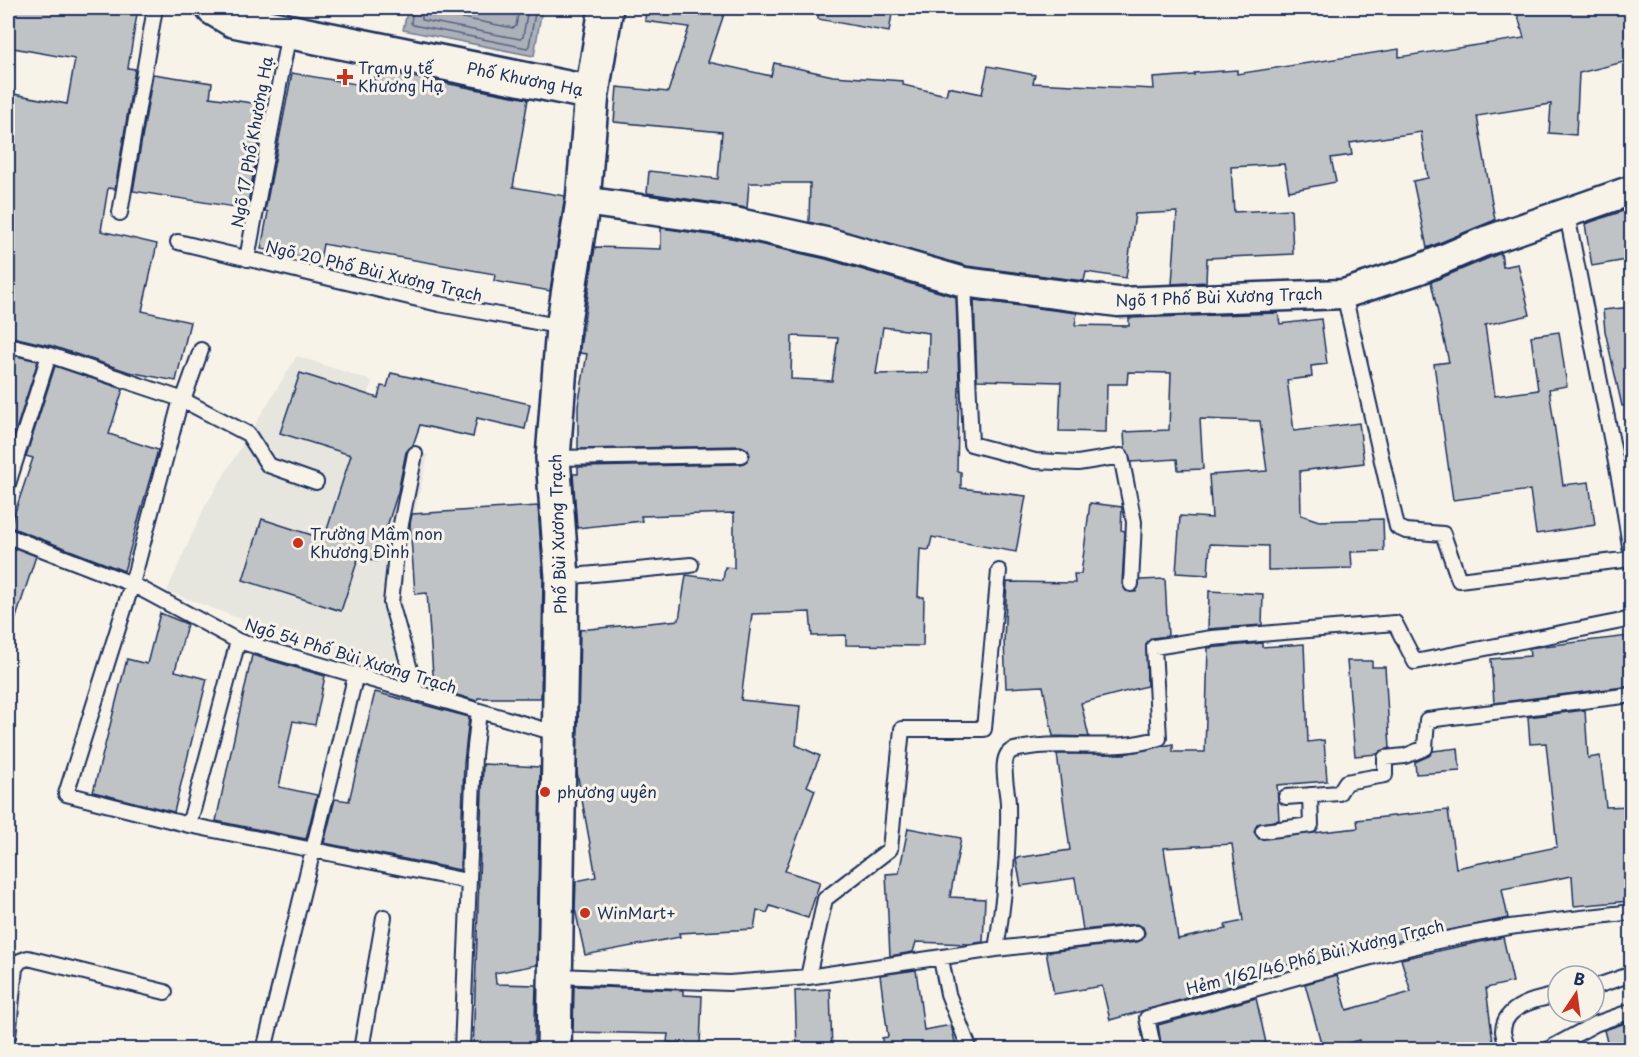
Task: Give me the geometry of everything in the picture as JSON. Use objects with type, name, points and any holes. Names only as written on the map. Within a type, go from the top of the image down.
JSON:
[{"type":"street","name":"Phố Khương Hạ","points":[[213,8],[233,20],[592,93]]},
{"type":"street","name":"Phố Bùi Xương Trạch","points":[[555,1050],[558,976],[562,577],[553,458],[563,327],[583,201],[592,93],[606,8]]},
{"type":"street","name":"Ngõ 1 Phố Bùi Xương Trạch","points":[[583,201],[734,222],[830,243],[964,282],[1118,302],[1344,294],[1632,190]]},
{"type":"lane","points":[[120,213],[155,8]]},
{"type":"lane","name":"Ngõ 17 Phố Khương Hạ","points":[[247,259],[289,32]]},
{"type":"lane","points":[[1344,294],[1397,527],[1406,531],[1443,534],[1459,580],[1631,559],[1621,488],[1567,215]]},
{"type":"lane","name":"Ngõ 20 Phố Bùi Xương Trạch","points":[[178,242],[483,314],[563,327]]},
{"type":"lane","points":[[964,282],[971,444],[1004,455],[1035,461],[1078,464],[1121,456],[1134,522],[1131,584]]},
{"type":"lane","points":[[8,345],[49,355],[181,399],[248,434],[268,465],[316,482]]},
{"type":"lane","points":[[201,350],[185,395],[181,399],[132,584],[66,794],[189,825],[313,848],[467,881]]},
{"type":"lane","points":[[8,484],[49,355]]},
{"type":"lane","points":[[415,454],[397,544],[391,603],[417,694]]},
{"type":"lane","points":[[553,458],[741,454]]},
{"type":"lane","name":"Ngõ 54 Phố Bùi Xương Trạch","points":[[8,536],[132,584],[238,641],[559,734]]},
{"type":"lane","points":[[562,577],[691,565]]},
{"type":"lane","points":[[808,977],[825,899],[890,849],[902,729],[984,729],[999,572]]},
{"type":"lane","points":[[996,949],[1006,885],[1008,791],[1004,759],[1007,753],[1012,750],[1050,746],[1143,743],[1160,738],[1154,647],[1212,638],[1395,623],[1415,662],[1632,619]]},
{"type":"lane","points":[[189,825],[238,641]]},
{"type":"lane","points":[[264,1050],[356,674]]},
{"type":"lane","points":[[1286,797],[1340,793],[1346,782],[1385,775],[1384,758],[1405,756],[1425,748],[1427,720],[1632,695]]},
{"type":"lane","points":[[462,1050],[467,881],[474,756],[479,711]]},
{"type":"lane","points":[[1263,831],[1311,825],[1310,795]]},
{"type":"lane","name":"Hẻm 1/62/46 Phố Bùi Xương Trạch","points":[[1151,1050],[1147,1017],[1252,992],[1311,972],[1491,930],[1632,912]]},
{"type":"lane","points":[[361,1050],[384,917]]},
{"type":"lane","points":[[558,976],[729,983],[808,977],[996,949],[1136,933]]},
{"type":"lane","points":[[8,1037],[15,968],[20,961],[28,958],[165,992]]},
{"type":"lane","points":[[941,959],[948,994],[970,1050]]},
{"type":"lane","points":[[1606,983],[1632,974]]},
{"type":"lane","points":[[1508,1050],[1503,1031],[1510,1014],[1533,1000],[1546,997]]},
{"type":"lane","points":[[1547,1050],[1594,1024],[1632,1011]]},
{"type":"shaded area","name":"Trường Mầm non Khương Đình","points":[[297,356],[372,381],[357,431],[428,455],[400,580],[411,684],[167,591],[205,506]]},
{"type":"water","points":[[408,8],[542,8],[534,56],[403,30]]},
{"type":"building","points":[[8,8],[138,8],[128,68],[135,69],[115,189],[108,188],[101,231],[157,244],[142,311],[190,322],[176,381],[129,372],[52,346],[8,336],[8,93],[67,104],[75,59],[8,47]]},
{"type":"building","points":[[646,8],[726,8],[708,62],[771,76],[774,63],[833,76],[903,81],[903,85],[946,95],[948,87],[982,94],[988,66],[1035,75],[1033,83],[1154,89],[1153,78],[1237,70],[1237,74],[1399,49],[1399,57],[1524,38],[1516,8],[1632,8],[1632,60],[1579,73],[1576,135],[1549,133],[1551,104],[1477,116],[1495,220],[1427,248],[1413,181],[1428,178],[1421,132],[1350,143],[1352,155],[1331,158],[1336,182],[1289,191],[1284,164],[1231,167],[1234,212],[1291,209],[1293,254],[1207,258],[1206,282],[1172,284],[1177,212],[1135,214],[1126,278],[1086,272],[1084,281],[967,266],[809,222],[810,183],[749,183],[747,208],[647,193],[649,171],[718,179],[722,132],[614,122],[617,87],[668,92],[689,27],[645,21]]},
{"type":"building","points":[[819,8],[893,8],[889,32],[818,19]]},
{"type":"building","points":[[376,70],[528,99],[513,187],[565,196],[550,291],[494,281],[495,274],[323,244],[320,260],[261,249],[268,212],[265,211],[292,73],[373,87]]},
{"type":"building","points":[[153,74],[212,83],[210,97],[266,105],[247,209],[133,191]]},
{"type":"building","points":[[1632,208],[1632,259],[1592,266],[1585,224]]},
{"type":"building","points":[[661,228],[731,238],[826,259],[956,297],[959,381],[957,471],[961,472],[961,488],[1026,496],[1016,552],[932,537],[929,550],[920,549],[918,597],[924,597],[923,646],[846,645],[846,635],[812,636],[810,612],[752,614],[741,700],[800,706],[796,745],[820,756],[807,786],[815,790],[785,871],[820,882],[808,918],[770,906],[767,913],[757,910],[754,929],[679,933],[680,937],[585,955],[575,909],[576,881],[596,877],[577,772],[580,630],[679,620],[686,575],[723,580],[725,567],[734,568],[734,513],[641,516],[642,521],[577,528],[573,474],[578,474],[578,467],[741,464],[746,462],[750,455],[748,450],[741,446],[578,449],[578,406],[587,354],[580,353],[580,348],[595,247],[661,249]],"holes":[[[883,327],[929,333],[928,373],[876,374]],[[792,336],[838,338],[832,381],[791,379]]]},
{"type":"building","points":[[1501,253],[1503,267],[1518,264],[1530,315],[1485,325],[1495,396],[1538,390],[1531,336],[1559,332],[1567,386],[1549,389],[1563,485],[1589,482],[1595,525],[1536,534],[1530,490],[1453,500],[1434,364],[1449,362],[1431,282]]},
{"type":"building","points":[[974,300],[1077,313],[1075,325],[1129,326],[1129,318],[1278,313],[1280,324],[1321,319],[1327,364],[1311,366],[1312,377],[1287,380],[1294,431],[1359,423],[1364,463],[1300,471],[1301,515],[1319,521],[1383,519],[1384,551],[1351,552],[1352,568],[1268,570],[1268,546],[1210,544],[1208,575],[1176,573],[1180,516],[1212,518],[1209,475],[1267,471],[1260,421],[1200,419],[1203,469],[1178,470],[1177,459],[1131,462],[1125,448],[1124,432],[1169,430],[1171,373],[1128,372],[1127,384],[1107,384],[1106,432],[1059,431],[1061,382],[977,380]]},
{"type":"building","points":[[1632,307],[1632,405],[1622,406],[1605,331],[1603,310]]},
{"type":"building","points":[[8,354],[38,361],[9,452],[8,451]]},
{"type":"building","points":[[55,366],[123,389],[109,434],[158,450],[124,571],[10,527],[33,458],[26,456]]},
{"type":"building","points":[[300,373],[378,398],[381,386],[387,387],[391,373],[530,404],[525,429],[477,418],[473,437],[420,425],[413,445],[406,452],[398,492],[376,561],[359,556],[341,611],[243,580],[262,519],[324,539],[351,455],[280,433]]},
{"type":"building","points":[[1090,503],[1122,507],[1121,530],[1125,531],[1122,584],[1126,591],[1136,592],[1140,580],[1165,579],[1168,636],[1152,638],[1146,644],[1147,686],[1081,703],[1089,737],[1053,736],[1043,686],[1006,688],[1004,641],[1007,582],[1075,583],[1074,574],[1081,574]]},
{"type":"building","points":[[538,506],[543,578],[541,698],[478,698],[477,701],[434,688],[427,593],[415,594],[410,524],[412,514]]},
{"type":"building","points":[[8,545],[36,556],[12,630],[8,629]]},
{"type":"building","points":[[1209,591],[1263,594],[1262,625],[1208,629]]},
{"type":"building","points":[[160,613],[187,624],[175,671],[207,679],[174,812],[93,792],[127,659],[147,664]]},
{"type":"building","points":[[1629,636],[1632,686],[1494,703],[1491,659],[1530,656],[1529,648]]},
{"type":"building","points":[[1262,643],[1262,647],[1304,644],[1308,742],[1324,740],[1327,781],[1277,785],[1279,820],[1257,824],[1254,832],[1259,839],[1358,828],[1357,820],[1448,810],[1456,868],[1557,847],[1546,743],[1530,744],[1528,717],[1585,710],[1588,758],[1600,756],[1606,807],[1632,806],[1632,839],[1626,840],[1630,901],[1574,906],[1572,876],[1502,889],[1508,918],[1403,940],[1300,967],[1299,963],[1253,970],[1255,979],[1110,1020],[1102,986],[1054,994],[1046,952],[1137,942],[1142,940],[1145,933],[1143,927],[1136,924],[1083,930],[1075,878],[1021,886],[1016,858],[1070,850],[1057,754],[1124,754],[1173,744],[1173,752],[1205,752],[1208,648]],"holes":[[[1232,844],[1243,921],[1225,925],[1226,929],[1178,939],[1164,848]]]},
{"type":"building","points":[[252,655],[325,676],[315,725],[293,721],[279,787],[317,795],[306,839],[216,821]]},
{"type":"building","points":[[1347,661],[1372,661],[1372,667],[1385,667],[1390,748],[1377,754],[1355,756]]},
{"type":"building","points":[[375,692],[469,717],[464,763],[460,870],[324,843],[335,799],[349,801]]},
{"type":"building","points":[[1458,748],[1460,771],[1416,774],[1415,762],[1429,756],[1433,751]]},
{"type":"building","points":[[483,764],[540,767],[537,965],[495,973],[496,984],[536,985],[534,1050],[473,1050]]},
{"type":"building","points":[[908,828],[961,838],[950,897],[985,899],[983,942],[969,944],[916,942],[913,952],[890,956],[886,874],[899,873]]},
{"type":"building","points":[[1503,937],[1513,982],[1486,988],[1494,1050],[1361,1050],[1359,1040],[1323,1050],[1305,984],[1337,975],[1347,1010],[1411,992],[1401,959]]},
{"type":"building","points":[[916,970],[924,1030],[951,1025],[957,1050],[883,1050],[882,1038],[888,1037],[880,975]]},
{"type":"building","points":[[574,986],[683,990],[683,995],[702,996],[700,1045],[667,1042],[668,1034],[573,1032]]},
{"type":"building","points":[[830,989],[832,1050],[797,1050],[795,991]]},
{"type":"building","points":[[1256,998],[1266,1043],[1235,1050],[1162,1050],[1158,1025]]},
{"type":"building","points":[[1632,1021],[1632,1050],[1609,1050],[1604,1030]]},
{"type":"place","name":"Trạm y tế Khương Hạ","points":[[345,77]]},
{"type":"place","name":"Trường Mầm non Khương Đình","points":[[298,543]]},
{"type":"place","name":"phương uyên","points":[[545,792]]},
{"type":"place","name":"WinMart+","points":[[585,913]]}]
